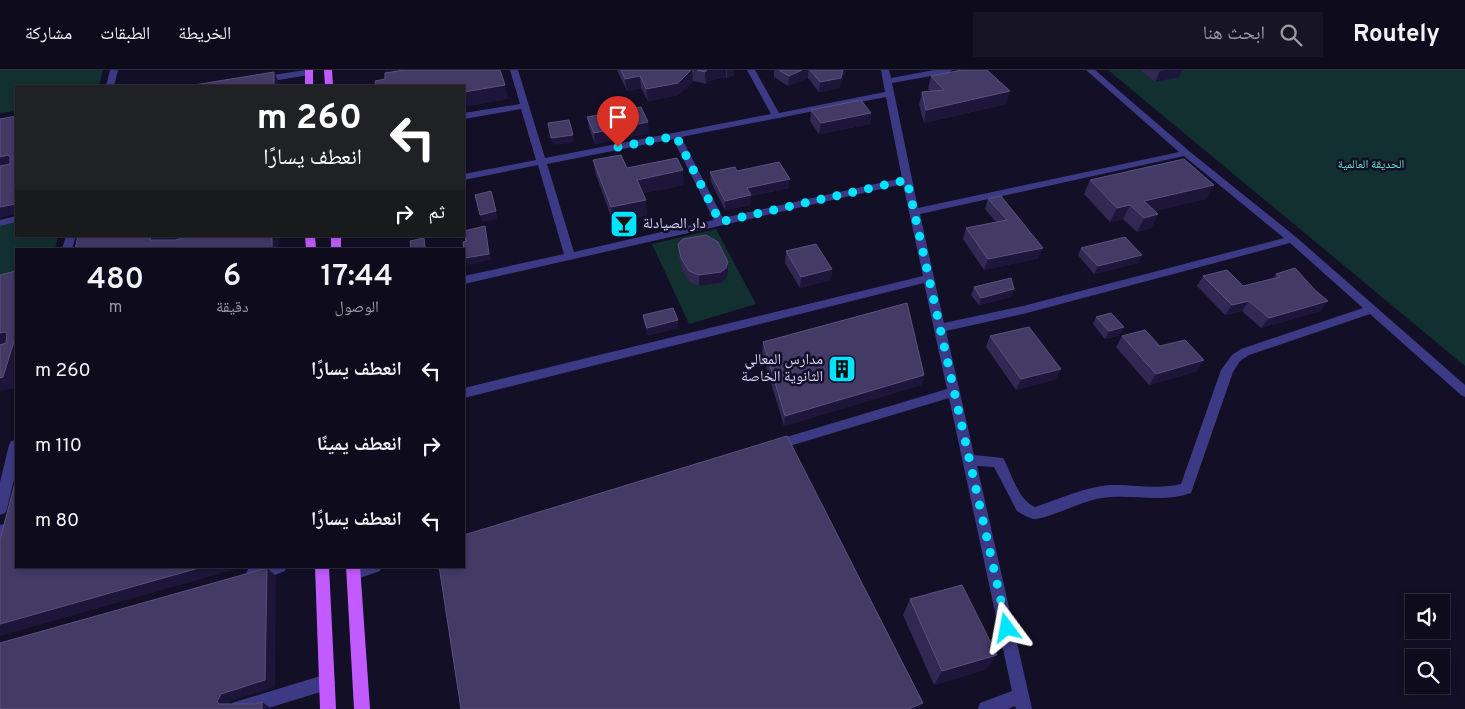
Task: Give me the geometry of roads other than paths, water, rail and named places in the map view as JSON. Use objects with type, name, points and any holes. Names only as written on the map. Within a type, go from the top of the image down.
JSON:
[{"type":"main road","points":[[328,70],[329,85]]},
{"type":"main road","points":[[309,71],[309,85]]},
{"type":"main road","points":[[322,568],[328,709]]},
{"type":"main road","points":[[353,570],[362,709]]},
{"type":"street","points":[[110,85],[114,70]]},
{"type":"street","points":[[514,70],[570,256]]},
{"type":"street","points":[[751,70],[776,116]]},
{"type":"street","points":[[465,177],[776,116],[887,82],[948,70]]},
{"type":"street","points":[[1090,70],[1186,153],[1292,239],[1465,392]]},
{"type":"street","points":[[252,82],[309,71]]},
{"type":"street","points":[[887,82],[1022,702],[986,709]]},
{"type":"street","points":[[465,116],[524,106]]},
{"type":"street","points":[[676,136],[720,222]]},
{"type":"street","points":[[914,212],[1186,153]]},
{"type":"street","points":[[465,280],[907,180]]},
{"type":"street","points":[[0,222],[15,220]]},
{"type":"street","points":[[940,328],[1023,310],[1292,239]]},
{"type":"street","points":[[465,393],[929,278]]},
{"type":"street","points":[[969,460],[998,462],[1022,508],[1030,513],[1109,491],[1157,495],[1173,494],[1186,489],[1227,370],[1236,358],[1245,352],[1372,309]]},
{"type":"street","points":[[756,451],[954,392]]},
{"type":"street","points":[[0,509],[5,473],[15,448]]},
{"type":"street","points":[[0,531],[15,527]]},
{"type":"street","points":[[242,577],[273,568]]},
{"type":"street","points":[[238,709],[327,682]]},
{"type":"place","name":"دار الصيادلة","points":[[624,224]]},
{"type":"place","name":"مدارس المعالي الثانوية الخاصة","points":[[842,369]]},
{"type":"park label","name":"الحديقة العالمية","points":[[1371,165]]}]
